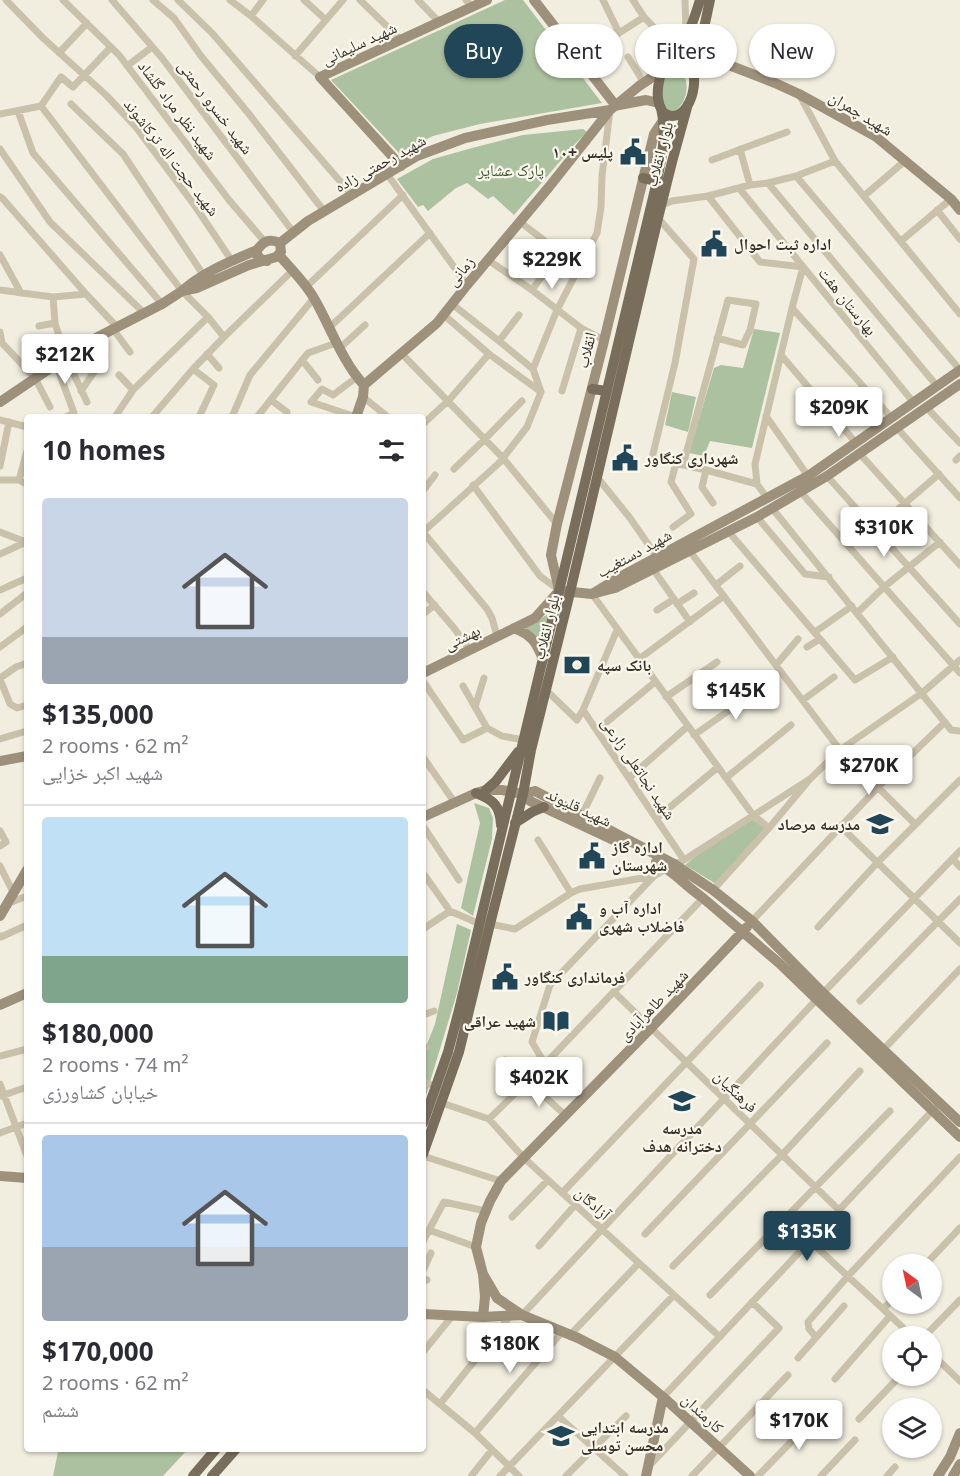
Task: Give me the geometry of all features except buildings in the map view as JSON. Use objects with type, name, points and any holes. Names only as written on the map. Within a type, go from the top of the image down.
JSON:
[{"type":"main road","points":[[692,24],[700,0]]},
{"type":"main road","points":[[705,24],[710,0]]},
{"type":"main road","points":[[662,78],[657,89],[660,105],[670,116],[677,115],[688,104],[692,96],[694,78]]},
{"type":"main road","name":"بلوار انقلاب","points":[[426,1147],[459,1052],[501,835],[523,742],[543,660],[597,477],[658,218],[688,104]]},
{"type":"main road","name":"بلوار انقلاب","points":[[426,1114],[448,1052],[523,794],[607,391],[661,162],[664,119],[660,105]]},
{"type":"main road","points":[[643,178],[657,181]]},
{"type":"main road","points":[[592,389],[607,391]]},
{"type":"main road","points":[[501,835],[500,812],[494,803],[481,792],[496,781],[512,762],[523,742]]},
{"type":"main road","points":[[515,823],[544,807]]},
{"type":"main road","points":[[193,1476],[213,1452]]},
{"type":"main road","points":[[213,1476],[233,1452]]},
{"type":"street","name":"شهید حجت اله ترکاشوند","points":[[6,0],[59,53],[106,95],[135,126],[195,206],[232,261]]},
{"type":"street","name":"شهید نظر مراد گلشاد","points":[[63,0],[127,66],[229,200],[265,242]]},
{"type":"street","name":"شهید خسرو رحمتی","points":[[112,0],[153,47],[294,233]]},
{"type":"street","points":[[153,0],[174,18],[201,56],[324,211]]},
{"type":"street","points":[[178,0],[212,33],[352,195]]},
{"type":"street","points":[[230,0],[320,77]]},
{"type":"street","points":[[251,16],[263,0]]},
{"type":"street","points":[[304,0],[326,20]]},
{"type":"street","points":[[295,56],[343,0]]},
{"type":"street","points":[[360,0],[401,40]]},
{"type":"street","points":[[418,0],[439,22]]},
{"type":"street","name":"شهید سلیمانی","points":[[401,166],[320,77],[439,22],[469,4],[487,0]]},
{"type":"street","points":[[534,0],[552,24]]},
{"type":"street","points":[[603,0],[615,24]]},
{"type":"street","points":[[633,0],[651,24]]},
{"type":"street","points":[[685,0],[686,24]]},
{"type":"street","points":[[623,30],[644,17]]},
{"type":"street","points":[[59,53],[87,23]]},
{"type":"street","points":[[0,114],[41,106],[61,77],[73,87],[111,47]]},
{"type":"street","points":[[127,66],[153,47]]},
{"type":"street","points":[[628,57],[644,83]]},
{"type":"street","name":"شهید چمران","points":[[737,68],[799,94],[875,136],[951,199],[960,210]]},
{"type":"street","points":[[533,369],[557,310],[597,232],[602,176],[613,108],[592,78]]},
{"type":"street","name":"زمانی","points":[[361,381],[402,354],[437,323],[613,108],[651,78]]},
{"type":"street","points":[[799,94],[835,161],[960,314]]},
{"type":"street","name":"شهید رحمتی زاده","points":[[280,243],[308,221],[417,156],[465,138],[646,100],[660,105]]},
{"type":"street","points":[[71,104],[123,154],[204,276]]},
{"type":"street","points":[[41,106],[182,291],[224,337]]},
{"type":"street","points":[[18,111],[33,153],[162,304]]},
{"type":"street","name":"انقلاب","points":[[565,591],[551,555],[557,524],[654,134],[664,119]]},
{"type":"street","points":[[712,160],[787,132]]},
{"type":"street","points":[[0,149],[50,222],[144,313]]},
{"type":"street","points":[[740,149],[750,185]]},
{"type":"street","points":[[864,196],[906,160]]},
{"type":"street","points":[[662,205],[796,176],[835,161]]},
{"type":"street","points":[[387,174],[467,285]]},
{"type":"street","points":[[796,176],[960,370]]},
{"type":"street","points":[[768,183],[938,386]]},
{"type":"street","name":"بهارستان هفت","points":[[739,188],[914,403]]},
{"type":"street","points":[[306,287],[403,195]]},
{"type":"street","points":[[708,196],[760,262],[803,267],[755,464],[757,484],[951,730],[960,731]]},
{"type":"street","points":[[0,197],[115,328],[130,351]]},
{"type":"street","points":[[901,241],[951,199]]},
{"type":"street","points":[[937,210],[960,239]]},
{"type":"street","points":[[658,218],[694,259],[675,363],[652,458],[757,484]]},
{"type":"street","points":[[520,222],[545,241]]},
{"type":"street","points":[[329,328],[430,233]]},
{"type":"street","points":[[0,402],[92,340],[162,304],[191,283],[257,250],[265,242],[273,240],[280,243],[279,255],[267,261],[249,265],[197,288],[182,291]]},
{"type":"street","points":[[257,250],[258,257],[267,261]]},
{"type":"street","points":[[0,255],[21,293]]},
{"type":"street","points":[[279,255],[314,298],[338,345],[361,381],[363,397],[357,414]]},
{"type":"street","points":[[488,260],[581,328],[604,340]]},
{"type":"street","points":[[532,290],[550,266]]},
{"type":"street","points":[[155,414],[207,354],[292,271]]},
{"type":"street","points":[[0,290],[53,297],[86,294]]},
{"type":"street","points":[[53,297],[55,322],[66,358],[87,402]]},
{"type":"street","points":[[233,414],[250,375],[314,298]]},
{"type":"street","points":[[673,527],[691,514],[671,482],[680,464],[728,300],[756,304],[750,330],[743,345],[717,338]]},
{"type":"street","points":[[426,529],[504,458],[527,427],[541,392],[533,369],[452,304]]},
{"type":"street","points":[[792,308],[960,498]]},
{"type":"street","points":[[444,315],[489,354],[541,392]]},
{"type":"street","points":[[500,341],[519,315]]},
{"type":"street","points":[[117,414],[133,390],[208,317]]},
{"type":"street","points":[[39,326],[55,322]]},
{"type":"street","points":[[259,414],[308,353],[338,345],[365,325]]},
{"type":"street","points":[[562,391],[581,328]]},
{"type":"street","points":[[0,332],[1,343],[35,378],[50,407]]},
{"type":"street","points":[[81,391],[105,356],[92,340]]},
{"type":"street","points":[[207,354],[219,368]]},
{"type":"street","points":[[402,354],[504,458],[557,524]]},
{"type":"street","points":[[426,421],[449,400],[489,354]]},
{"type":"street","points":[[781,355],[960,565]]},
{"type":"street","points":[[302,360],[318,380]]},
{"type":"street","points":[[56,364],[74,413],[72,414]]},
{"type":"street","points":[[193,369],[214,385],[200,414]]},
{"type":"street","name":"شهید دستغیب","points":[[895,423],[914,403],[960,370]]},
{"type":"street","points":[[119,375],[133,390]]},
{"type":"street","points":[[329,413],[311,402],[322,389],[333,394],[361,381]]},
{"type":"street","name":"شهید دستغیب","points":[[592,594],[657,557],[770,503],[811,480],[895,423],[927,408],[960,384]]},
{"type":"street","points":[[363,397],[384,414]]},
{"type":"street","points":[[271,400],[287,412]]},
{"type":"street","points":[[454,469],[522,402]]},
{"type":"street","points":[[927,408],[960,443]]},
{"type":"street","points":[[766,416],[811,480]]},
{"type":"street","points":[[0,420],[24,425]]},
{"type":"street","points":[[0,466],[9,422]]},
{"type":"street","name":"شهید دستغیب","points":[[811,480],[827,476],[858,448]]},
{"type":"street","points":[[19,480],[24,462]]},
{"type":"street","points":[[706,470],[702,487],[713,503]]},
{"type":"street","points":[[426,487],[435,474]]},
{"type":"street","points":[[874,529],[939,474]]},
{"type":"street","points":[[827,476],[960,624]]},
{"type":"street","points":[[597,477],[657,557]]},
{"type":"street","points":[[0,480],[19,480],[24,482]]},
{"type":"street","points":[[473,485],[540,576],[565,591],[592,594],[753,815],[769,828]]},
{"type":"street","points":[[796,488],[960,673]]},
{"type":"street","name":"شهید دستغیب","points":[[592,594],[615,588],[757,517],[770,503]]},
{"type":"street","points":[[757,517],[805,574],[829,578]]},
{"type":"street","points":[[728,531],[855,680],[893,657]]},
{"type":"street","points":[[0,532],[24,541]]},
{"type":"street","points":[[426,536],[487,609],[497,636]]},
{"type":"street","points":[[0,554],[24,543]]},
{"type":"street","points":[[857,613],[884,587],[940,543]]},
{"type":"street","points":[[689,550],[840,750],[915,824]]},
{"type":"street","points":[[716,585],[740,566]]},
{"type":"street","points":[[653,569],[690,621]]},
{"type":"street","points":[[0,590],[24,579]]},
{"type":"street","name":"بهشتی","points":[[426,671],[536,618],[565,591]]},
{"type":"street","points":[[657,610],[694,593]]},
{"type":"street","points":[[0,614],[24,594]]},
{"type":"street","points":[[426,595],[469,649]]},
{"type":"street","points":[[639,659],[724,596]]},
{"type":"street","points":[[426,612],[435,605]]},
{"type":"street","points":[[814,632],[852,606]]},
{"type":"street","points":[[514,628],[529,634],[535,641],[543,660]]},
{"type":"street","points":[[0,647],[24,629]]},
{"type":"street","name":"شهید نجاتعلی زارعی","points":[[617,630],[584,710],[657,818],[675,864]]},
{"type":"street","points":[[776,665],[798,639]]},
{"type":"street","points":[[807,647],[820,639]]},
{"type":"street","points":[[489,1119],[713,890],[810,779],[840,750],[922,693],[960,660]]},
{"type":"street","points":[[666,697],[717,662]]},
{"type":"street","points":[[24,664],[0,678],[10,704],[17,708],[24,706]]},
{"type":"street","points":[[802,700],[834,677]]},
{"type":"street","points":[[475,707],[484,678]]},
{"type":"street","points":[[597,729],[656,682]]},
{"type":"street","points":[[426,685],[463,740],[487,728]]},
{"type":"street","points":[[463,686],[487,728],[502,736],[523,742]]},
{"type":"street","points":[[694,735],[764,686]]},
{"type":"street","points":[[546,690],[577,720],[584,710]]},
{"type":"street","points":[[752,921],[840,826],[945,722]]},
{"type":"street","points":[[726,778],[791,725]]},
{"type":"street","points":[[629,778],[688,726]]},
{"type":"street","points":[[0,739],[24,732]]},
{"type":"street","points":[[0,761],[24,757]]},
{"type":"street","points":[[426,761],[454,803]]},
{"type":"street","points":[[657,818],[718,767]]},
{"type":"street","points":[[582,815],[600,778]]},
{"type":"street","points":[[545,1064],[532,1042],[550,985],[654,876],[810,779]]},
{"type":"street","points":[[818,927],[877,862],[960,780]]},
{"type":"street","points":[[426,816],[481,792],[502,790],[523,794]]},
{"type":"street","name":"شهید قلیوند","points":[[523,794],[535,791],[675,864],[713,890],[752,921],[820,996],[936,1107],[960,1137]]},
{"type":"street","name":"شهید قلیوند","points":[[523,794],[530,801],[635,850],[675,864],[692,890],[820,996]]},
{"type":"street","points":[[840,826],[960,943]]},
{"type":"street","points":[[426,830],[459,880]]},
{"type":"street","points":[[0,831],[6,842],[0,846]]},
{"type":"street","points":[[538,840],[571,893]]},
{"type":"street","points":[[440,1404],[516,1316],[960,852]]},
{"type":"street","points":[[953,859],[960,867]]},
{"type":"street","points":[[0,866],[11,898]]},
{"type":"street","points":[[0,916],[24,875]]},
{"type":"street","points":[[426,877],[450,911],[485,924],[515,929],[580,889],[654,876]]},
{"type":"street","points":[[11,898],[24,896]]},
{"type":"street","points":[[860,1001],[960,899]]},
{"type":"street","points":[[426,927],[450,911]]},
{"type":"street","name":"شهید طاهرآبادی","points":[[483,1274],[476,1247],[481,1223],[501,1181],[752,921]]},
{"type":"street","points":[[0,936],[24,926]]},
{"type":"street","points":[[880,1053],[960,969]]},
{"type":"street","points":[[562,1193],[760,984]]},
{"type":"street","name":"فرهنگیان","points":[[614,992],[839,1210]]},
{"type":"street","points":[[0,1005],[24,994]]},
{"type":"street","points":[[426,1014],[434,1011]]},
{"type":"street","points":[[645,1234],[826,1043]]},
{"type":"street","points":[[0,1056],[24,1050]]},
{"type":"street","points":[[505,1060],[525,1084],[566,1116]]},
{"type":"street","points":[[673,1266],[782,1155],[860,1071]]},
{"type":"street","points":[[426,1083],[436,1086]]},
{"type":"street","points":[[0,1084],[2,1095],[24,1146]]},
{"type":"street","points":[[2,1095],[24,1088]]},
{"type":"street","name":"آزادگان","points":[[442,1103],[489,1119],[524,1158],[720,1337]]},
{"type":"street","points":[[647,1472],[663,1397],[936,1107]]},
{"type":"street","name":"شهید قلیوند","points":[[936,1107],[960,1122]]},
{"type":"street","points":[[710,1295],[890,1110]]},
{"type":"street","points":[[0,1133],[24,1124]]},
{"type":"street","points":[[426,1156],[501,1181]]},
{"type":"street","points":[[816,1337],[809,1329],[808,1322],[960,1157]]},
{"type":"street","points":[[0,1176],[24,1178]]},
{"type":"street","points":[[512,1217],[548,1180]]},
{"type":"street","points":[[426,1236],[444,1202],[486,1211]]},
{"type":"street","points":[[539,1246],[575,1205]]},
{"type":"street","points":[[935,1254],[960,1228]]},
{"type":"street","points":[[429,1230],[476,1247]]},
{"type":"street","points":[[810,1241],[882,1309]]},
{"type":"street","points":[[426,1264],[431,1253]]},
{"type":"street","points":[[475,1433],[567,1333],[639,1263]]},
{"type":"street","points":[[483,1274],[497,1298],[516,1316]]},
{"type":"street","points":[[483,1274],[485,1297],[483,1317]]},
{"type":"street","points":[[500,1476],[674,1295]]},
{"type":"street","points":[[935,1326],[960,1300]]},
{"type":"street","points":[[647,1472],[779,1328],[752,1302]]},
{"type":"street","points":[[798,1358],[844,1306]]},
{"type":"street","points":[[426,1314],[516,1316]]},
{"type":"street","points":[[888,1314],[901,1326]]},
{"type":"street","points":[[426,1348],[453,1315]]},
{"type":"street","name":"کارمندان","points":[[516,1316],[567,1333],[615,1357],[750,1476]]},
{"type":"street","points":[[835,1379],[890,1316]]},
{"type":"street","points":[[942,1364],[960,1381]]},
{"type":"street","points":[[692,1476],[788,1375]]},
{"type":"street","points":[[859,1419],[890,1386]]},
{"type":"street","points":[[426,1392],[475,1433],[519,1476]]},
{"type":"street","points":[[758,1476],[824,1409]]},
{"type":"street","points":[[558,1416],[625,1476]]},
{"type":"street","points":[[566,1476],[626,1416]]},
{"type":"street","points":[[952,1476],[957,1460],[960,1433]]},
{"type":"street","points":[[821,1476],[855,1440]]},
{"type":"street","points":[[472,1475],[492,1450]]},
{"type":"street","points":[[938,1476],[957,1460]]},
{"type":"street","points":[[887,1476],[895,1467]]},
{"type":"green space","points":[[505,0],[523,0],[541,24],[535,24],[535,78],[583,78],[602,103],[480,124],[433,136],[399,153],[331,80],[444,28],[444,78],[523,78],[523,24],[453,24]]},
{"type":"green space","points":[[685,78],[687,85],[681,105],[670,113],[661,95],[665,79]]},
{"type":"green space","name":"پارک عشایر","points":[[583,129],[587,132],[514,215],[493,196],[488,199],[467,183],[456,188],[428,211],[423,205],[418,207],[397,179],[433,159],[472,148],[523,135]]},
{"type":"green space","points":[[754,329],[780,333],[752,448],[710,441],[704,456],[689,453],[714,368],[721,365],[743,368]]},
{"type":"green space","points":[[672,392],[696,397],[688,432],[665,425]]},
{"type":"green space","points":[[550,613],[542,648],[525,628]]},
{"type":"green space","points":[[474,803],[489,808],[493,818],[492,839],[473,916],[461,908],[480,823]]},
{"type":"green space","points":[[752,819],[766,829],[716,884],[685,865],[697,855]]},
{"type":"green space","points":[[457,924],[471,930],[457,993],[426,1095],[426,1046],[435,1024]]},
{"type":"green space","points":[[58,1452],[185,1452],[163,1476],[53,1476]]},
{"type":"place","name":"پلیس +۱۰","points":[[633,152]]},
{"type":"place","name":"اداره ثبت احوال","points":[[714,244]]},
{"type":"place","name":"شهرداری کنگاور","points":[[625,458]]},
{"type":"place","name":"بانک سپه","points":[[577,665]]},
{"type":"place","name":"مدرسه مرصاد","points":[[880,824]]},
{"type":"place","name":"اداره گاز شهرستان","points":[[592,856]]},
{"type":"place","name":"اداره آب و فاضلاب شهری","points":[[579,917]]},
{"type":"place","name":"فرمانداری کنگاور","points":[[505,977]]},
{"type":"place","name":"شهید عراقی","points":[[556,1021]]},
{"type":"place","name":"مدرسه دخترانه هدف","points":[[682,1101]]},
{"type":"place","name":"مدرسه ابتدایی محسن توسلی","points":[[561,1436]]}]
